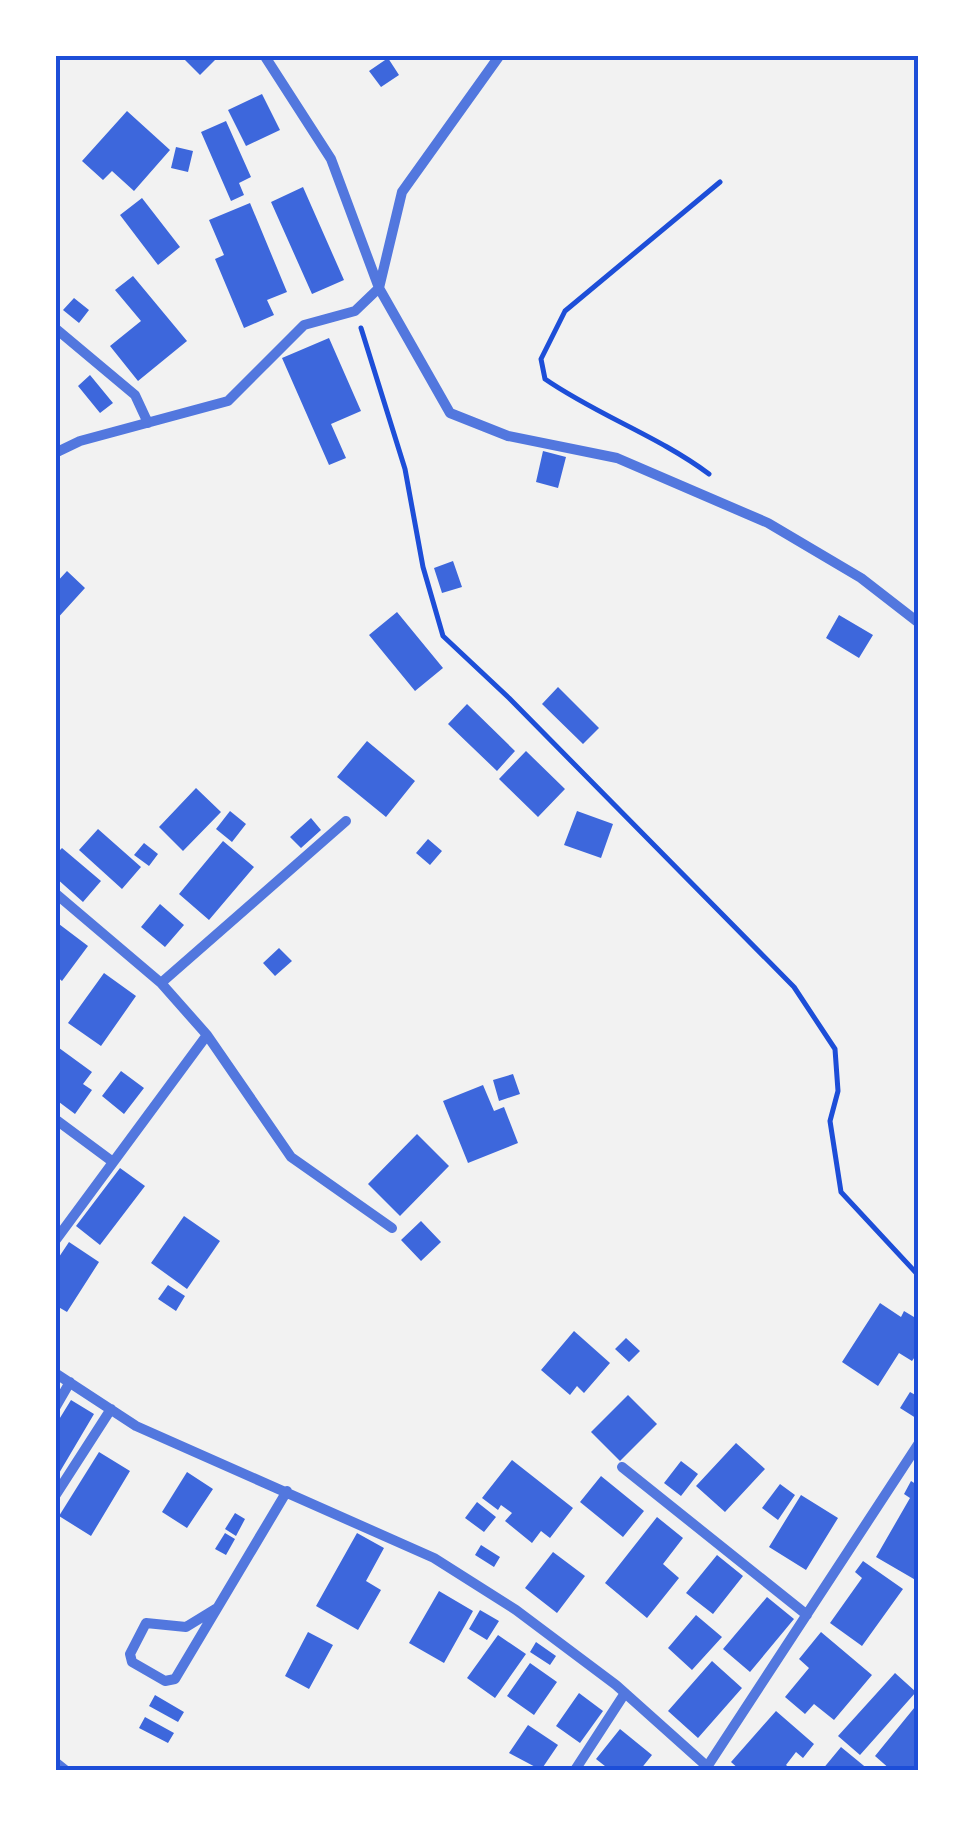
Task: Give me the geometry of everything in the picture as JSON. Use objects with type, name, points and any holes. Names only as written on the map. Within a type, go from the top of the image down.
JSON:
[{"type":"street","points":[[264,55],[331,159],[379,288],[450,413],[508,436],[616,458],[768,523],[861,578],[919,623]]},
{"type":"street","points":[[55,453],[228,401],[304,325],[355,311],[379,288],[402,192],[500,55]]},
{"type":"street","points":[[55,328],[135,395],[148,423]]},
{"type":"street","points":[[160,983],[346,821]]},
{"type":"street","points":[[55,892],[160,983],[206,1035],[290,1158],[392,1228]]},
{"type":"street","points":[[55,1241],[206,1035]]},
{"type":"street","points":[[55,1119],[113,1162]]},
{"type":"street","points":[[55,1372],[136,1426],[434,1558],[516,1610],[625,1693],[709,1768],[919,1443]]},
{"type":"street","points":[[55,1408],[70,1382]]},
{"type":"street","points":[[55,1496],[111,1409]]},
{"type":"street","points":[[622,1468],[807,1614]]},
{"type":"street","points":[[218,1608],[186,1627],[146,1623],[130,1654],[132,1662],[166,1681],[175,1680],[218,1608],[287,1492]]},
{"type":"street","points":[[575,1770],[625,1693]]},
{"type":"street","points":[[55,1762],[64,1770]]},
{"type":"path","points":[[716,479],[622,422],[587,408],[545,379],[542,359],[565,310],[720,182]]},
{"type":"path","points":[[355,311],[404,470],[422,567],[443,636],[510,698],[794,987],[834,1048],[838,1091],[830,1121],[841,1192],[919,1276]]},
{"type":"building","points":[[180,55],[220,55],[200,75]]},
{"type":"building","points":[[388,58],[399,75],[381,87],[369,71]]},
{"type":"building","points":[[262,94],[280,130],[246,146],[228,110]]},
{"type":"building","points":[[127,111],[170,150],[134,191],[112,171],[103,180],[82,161]]},
{"type":"building","points":[[226,121],[251,177],[239,183],[244,195],[231,201],[201,132]]},
{"type":"building","points":[[176,147],[193,151],[188,172],[171,168]]},
{"type":"building","points":[[303,187],[344,280],[312,294],[271,202]]},
{"type":"building","points":[[142,198],[180,247],[158,265],[120,215]]},
{"type":"building","points":[[250,203],[287,292],[267,300],[274,315],[244,328],[215,259],[224,255],[209,220]]},
{"type":"building","points":[[133,276],[187,341],[138,381],[110,346],[141,321],[115,290]]},
{"type":"building","points":[[74,298],[89,310],[79,323],[63,310]]},
{"type":"building","points":[[329,338],[361,411],[331,424],[346,458],[329,465],[282,358]]},
{"type":"building","points":[[90,375],[113,403],[100,413],[78,386]]},
{"type":"building","points":[[543,451],[566,457],[558,488],[536,482]]},
{"type":"building","points":[[453,561],[462,587],[442,593],[434,568]]},
{"type":"building","points":[[67,571],[85,588],[55,621],[55,584]]},
{"type":"building","points":[[397,612],[443,668],[415,691],[369,635]]},
{"type":"building","points":[[839,615],[873,635],[859,658],[826,638]]},
{"type":"building","points":[[558,687],[599,728],[583,744],[542,704]]},
{"type":"building","points":[[467,704],[515,751],[497,771],[448,724]]},
{"type":"building","points":[[367,741],[415,781],[386,817],[337,777]]},
{"type":"building","points":[[526,751],[565,789],[538,817],[499,779]]},
{"type":"building","points":[[196,788],[221,812],[183,851],[159,827]]},
{"type":"building","points":[[230,811],[246,824],[232,842],[216,829]]},
{"type":"building","points":[[577,811],[613,824],[601,858],[564,845]]},
{"type":"building","points":[[311,818],[321,830],[301,848],[290,837]]},
{"type":"building","points":[[98,829],[141,867],[122,889],[79,850]]},
{"type":"building","points":[[428,839],[442,851],[430,865],[416,853]]},
{"type":"building","points":[[223,841],[254,867],[209,920],[179,894]]},
{"type":"building","points":[[144,843],[158,854],[149,866],[134,855]]},
{"type":"building","points":[[62,848],[101,881],[83,902],[55,877],[55,855]]},
{"type":"building","points":[[160,904],[184,925],[165,947],[141,927]]},
{"type":"building","points":[[55,921],[88,946],[62,981],[55,975]]},
{"type":"building","points":[[279,948],[292,961],[275,976],[263,963]]},
{"type":"building","points":[[104,973],[136,996],[101,1046],[68,1023]]},
{"type":"building","points":[[55,1045],[92,1072],[83,1084],[92,1090],[75,1114],[55,1099]]},
{"type":"building","points":[[121,1071],[144,1088],[124,1114],[102,1096]]},
{"type":"building","points":[[513,1074],[520,1094],[499,1101],[493,1080]]},
{"type":"building","points":[[483,1085],[494,1111],[504,1107],[518,1143],[468,1163],[443,1101]]},
{"type":"building","points":[[417,1134],[449,1166],[400,1216],[368,1184]]},
{"type":"building","points":[[120,1168],[145,1186],[100,1245],[76,1226]]},
{"type":"building","points":[[184,1216],[220,1241],[187,1289],[151,1263]]},
{"type":"building","points":[[421,1221],[441,1242],[421,1261],[401,1240]]},
{"type":"building","points":[[69,1242],[99,1262],[67,1312],[55,1305],[55,1263]]},
{"type":"building","points":[[168,1285],[185,1296],[176,1311],[158,1299]]},
{"type":"building","points":[[880,1303],[901,1317],[904,1311],[919,1320],[919,1351],[912,1361],[899,1353],[878,1386],[842,1362]]},
{"type":"building","points":[[574,1331],[610,1363],[584,1393],[577,1386],[570,1395],[541,1370]]},
{"type":"building","points":[[626,1338],[640,1351],[629,1362],[615,1349]]},
{"type":"building","points":[[910,1392],[919,1397],[919,1420],[900,1408]]},
{"type":"building","points":[[628,1395],[657,1424],[620,1461],[591,1432]]},
{"type":"building","points":[[71,1400],[94,1414],[55,1480],[55,1426]]},
{"type":"building","points":[[736,1443],[765,1469],[725,1512],[696,1486]]},
{"type":"building","points":[[99,1452],[130,1471],[91,1536],[59,1516]]},
{"type":"building","points":[[512,1460],[573,1508],[550,1538],[541,1531],[532,1543],[505,1521],[512,1513],[501,1505],[498,1510],[482,1498]]},
{"type":"building","points":[[681,1461],[698,1474],[681,1496],[664,1483]]},
{"type":"building","points":[[187,1472],[213,1489],[187,1528],[162,1512]]},
{"type":"building","points":[[601,1476],[644,1511],[623,1537],[580,1502]]},
{"type":"building","points":[[911,1481],[919,1486],[919,1582],[876,1557],[910,1498],[904,1494]]},
{"type":"building","points":[[780,1484],[795,1495],[778,1520],[762,1508]]},
{"type":"building","points":[[801,1495],[838,1518],[806,1570],[769,1547]]},
{"type":"building","points":[[477,1502],[496,1517],[484,1532],[465,1518]]},
{"type":"building","points":[[235,1513],[245,1519],[236,1536],[225,1529]]},
{"type":"building","points":[[657,1517],[683,1538],[663,1564],[679,1578],[647,1618],[605,1583]]},
{"type":"building","points":[[225,1533],[235,1539],[226,1555],[215,1549]]},
{"type":"building","points":[[357,1533],[384,1548],[366,1581],[381,1590],[358,1630],[316,1606]]},
{"type":"building","points":[[481,1545],[500,1557],[494,1567],[475,1555]]},
{"type":"building","points":[[553,1552],[585,1576],[557,1613],[525,1588]]},
{"type":"building","points":[[717,1555],[743,1576],[713,1614],[686,1593]]},
{"type":"building","points":[[863,1561],[903,1589],[862,1646],[830,1623],[862,1578],[855,1572]]},
{"type":"building","points":[[439,1591],[473,1611],[444,1663],[409,1643]]},
{"type":"building","points":[[767,1597],[794,1619],[750,1672],[723,1649]]},
{"type":"building","points":[[480,1610],[499,1621],[487,1640],[469,1629]]},
{"type":"building","points":[[696,1615],[722,1637],[692,1670],[668,1648]]},
{"type":"building","points":[[308,1632],[333,1645],[309,1689],[285,1676]]},
{"type":"building","points":[[821,1632],[872,1675],[834,1720],[814,1704],[805,1714],[785,1697],[809,1668],[799,1659]]},
{"type":"building","points":[[498,1635],[526,1654],[495,1698],[467,1678]]},
{"type":"building","points":[[536,1642],[556,1656],[550,1665],[530,1652]]},
{"type":"building","points":[[712,1661],[742,1688],[698,1738],[668,1711]]},
{"type":"building","points":[[530,1663],[557,1682],[534,1715],[507,1696]]},
{"type":"building","points":[[895,1673],[916,1692],[860,1755],[838,1736]]},
{"type":"building","points":[[579,1693],[603,1711],[580,1743],[556,1726]]},
{"type":"building","points":[[155,1695],[184,1712],[178,1722],[149,1706]]},
{"type":"building","points":[[919,1702],[919,1768],[891,1770],[875,1756]]},
{"type":"building","points":[[776,1711],[814,1744],[803,1758],[796,1752],[786,1765],[792,1770],[740,1770],[731,1762]]},
{"type":"building","points":[[145,1717],[174,1733],[168,1743],[139,1728]]},
{"type":"building","points":[[528,1725],[558,1745],[541,1770],[509,1753]]},
{"type":"building","points":[[620,1729],[652,1755],[640,1770],[610,1770],[596,1759]]},
{"type":"building","points":[[841,1747],[869,1770],[822,1770]]}]
